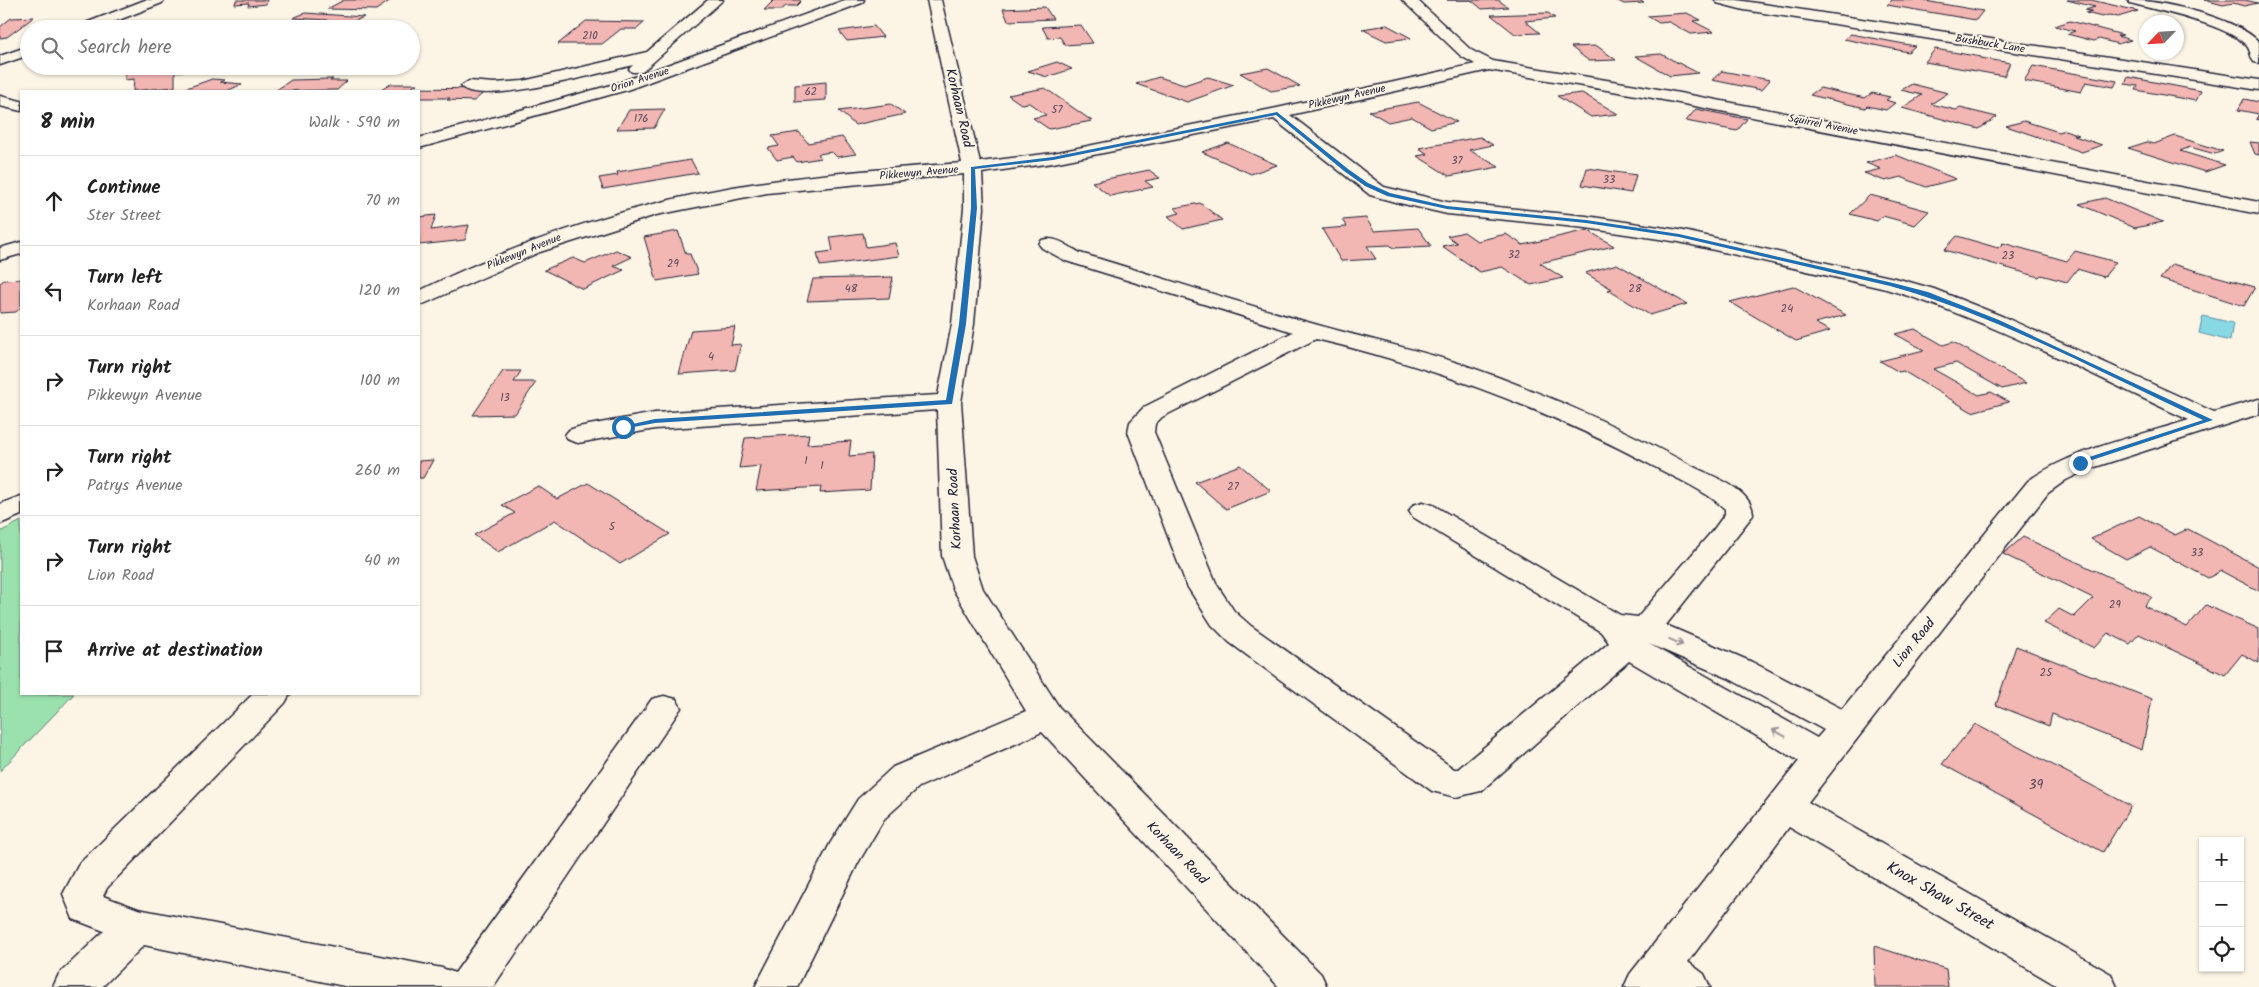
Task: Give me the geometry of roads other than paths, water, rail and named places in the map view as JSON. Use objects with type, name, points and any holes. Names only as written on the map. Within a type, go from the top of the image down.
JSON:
[{"type":"street","points":[[105,20],[157,0]]},
{"type":"street","points":[[621,87],[652,56],[716,0]]},
{"type":"street","name":"Orion Avenue","points":[[420,144],[621,87],[857,0]]},
{"type":"street","name":"Korhaan Road","points":[[934,0],[972,168],[974,208],[963,324],[949,402],[957,556],[968,589],[1047,716],[1306,987]]},
{"type":"street","name":"Squirrel Avenue","points":[[1409,0],[1466,54],[1488,65],[1680,98],[2259,208]]},
{"type":"street","name":"Bushbuck Lane","points":[[1722,0],[1752,7],[2259,85]]},
{"type":"street","points":[[2135,0],[2232,30],[2251,41],[2257,48],[2259,59]]},
{"type":"street","points":[[0,61],[20,53]]},
{"type":"street","points":[[469,86],[494,88],[523,86],[652,56]]},
{"type":"street","name":"Pikkewyn Avenue","points":[[420,299],[529,248],[590,226],[653,209],[770,187],[972,168],[1053,158],[1277,113],[1488,65]]},
{"type":"street","points":[[0,101],[20,106]]},
{"type":"street","points":[[1277,113],[1346,170],[1372,188],[1389,194],[1447,208],[1586,222],[1679,236],[1891,284],[1926,294],[1996,322],[2210,420]]},
{"type":"street","points":[[1049,244],[1073,257],[1313,331],[1416,356],[1520,393],[1629,442],[1735,502],[1739,507],[1739,515],[1724,535],[1629,633],[1468,781],[1456,783],[1445,781],[1240,634],[1223,618],[1202,586],[1141,432],[1143,422],[1158,409],[1313,331]]},
{"type":"street","points":[[0,254],[20,248]]},
{"type":"street","points":[[578,435],[655,421],[949,402]]},
{"type":"street","name":"Lion Road","points":[[1665,980],[1784,806],[1846,726],[1933,620],[2016,512],[2038,487],[2056,474],[2080,463],[2210,420],[2259,406]]},
{"type":"street","points":[[0,515],[20,505]]},
{"type":"street","points":[[1424,511],[1629,633],[1712,696],[1822,757]]},
{"type":"street","points":[[1629,633],[1740,670],[1846,726]]},
{"type":"street","points":[[272,695],[93,876],[83,894],[87,908],[137,926],[442,987]]},
{"type":"street","points":[[469,987],[664,708]]},
{"type":"street","points":[[776,987],[844,853],[872,810],[885,795],[906,777],[1047,716]]},
{"type":"street","name":"Knox Shaw Street","points":[[1784,806],[2096,987]]},
{"type":"street","points":[[74,987],[137,926]]},
{"type":"water","points":[[2203,316],[2233,323],[2230,341],[2199,333]]}]
